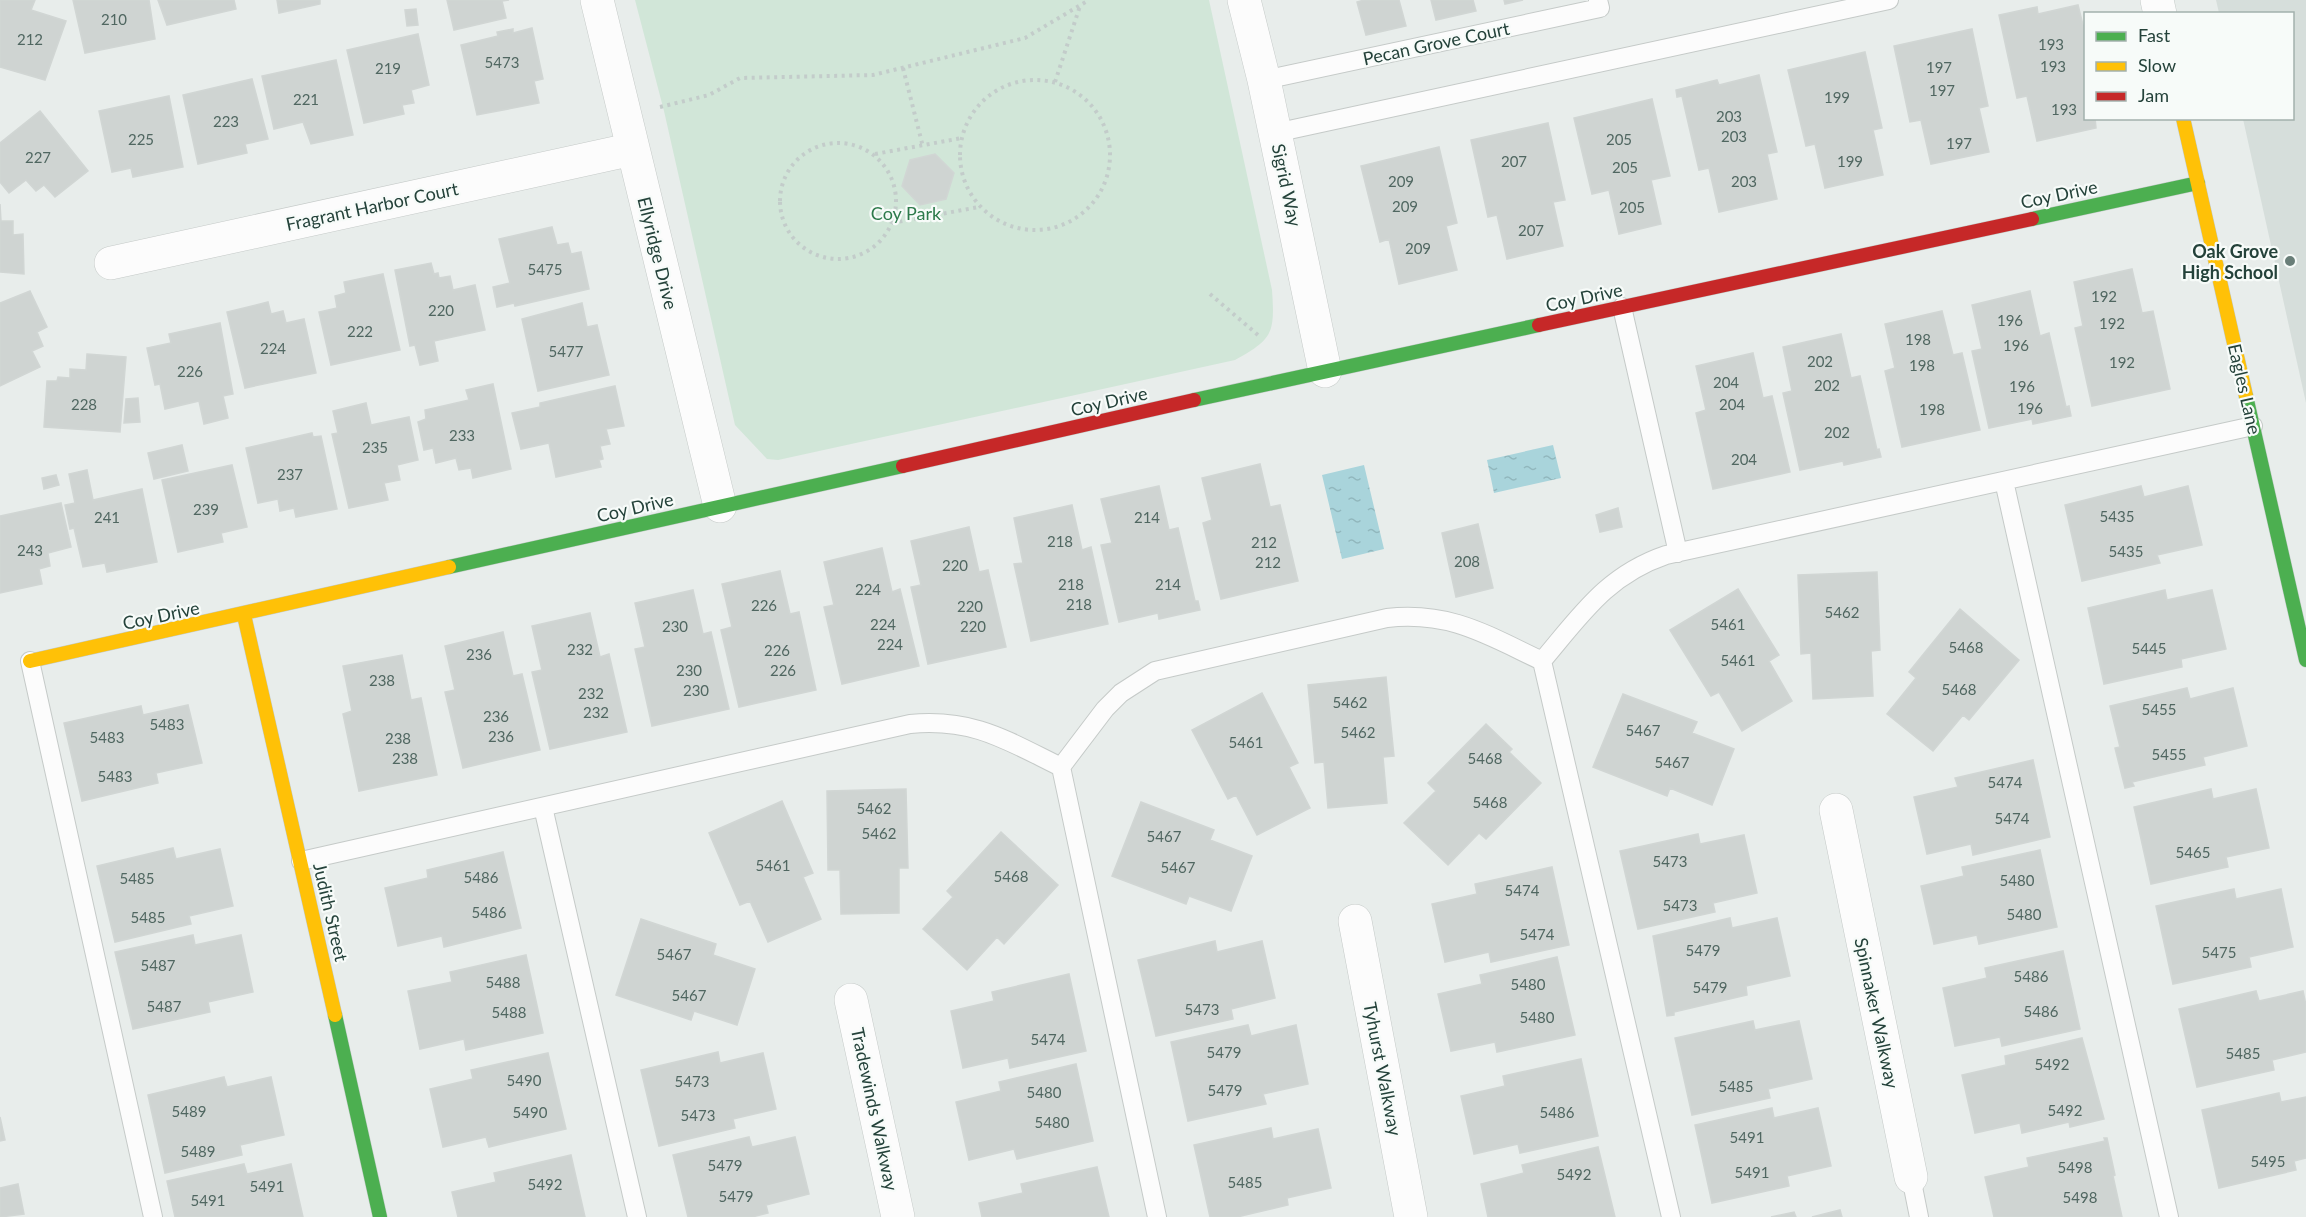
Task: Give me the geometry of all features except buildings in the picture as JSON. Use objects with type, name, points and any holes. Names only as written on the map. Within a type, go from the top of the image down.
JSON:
[{"type":"street","name":"Ellyridge Drive","points":[[597,0],[720,506]]},
{"type":"street","name":"Sigrid Way","points":[[1244,0],[1264,80],[1326,371]]},
{"type":"street","name":"Eagles Lane","points":[[2183,120],[2306,660]]},
{"type":"street","name":"Fragrant Harbor Court","points":[[111,263],[633,149]]},
{"type":"street","name":"Coy Drive","points":[[30,662],[1326,371],[2198,183]]},
{"type":"street","name":"Judith Street","points":[[244,615],[258,668],[380,1217]]},
{"type":"street","name":"Spinnaker Walkway","points":[[1836,810],[1911,1178]]},
{"type":"street","name":"Tyhurst Walkway","points":[[1355,921],[1411,1217]]},
{"type":"street","name":"Tradewinds Walkway","points":[[851,1000],[898,1217]]},
{"type":"lane","name":"Pecan Grove Court","points":[[1264,80],[1600,8],[1598,0]]},
{"type":"lane","points":[[1275,133],[1889,0]]},
{"type":"lane","points":[[1622,307],[1678,553]]},
{"type":"lane","points":[[1542,661],[1610,583],[1644,562],[2253,426]]},
{"type":"lane","points":[[2004,481],[2169,1217]]},
{"type":"lane","points":[[1061,767],[1121,693],[1155,671],[1387,618],[1409,615],[1449,620],[1542,661]]},
{"type":"lane","points":[[1542,661],[1671,1217]]},
{"type":"lane","points":[[30,662],[153,1217]]},
{"type":"lane","points":[[301,861],[910,724],[933,722],[972,726],[1061,767]]},
{"type":"lane","points":[[1061,767],[1157,1217]]},
{"type":"lane","points":[[543,807],[637,1217]]},
{"type":"lane","name":"Spinnaker Walkway","points":[[1911,1178],[1919,1217]]},
{"type":"path","points":[[625,115],[708,94],[740,78],[873,75],[1025,38],[1089,0]]},
{"type":"path","points":[[1055,82],[1081,5]]},
{"type":"path","points":[[903,68],[923,147]]},
{"type":"path","points":[[1029,80],[1055,82],[1077,92],[1096,109],[1107,131],[1111,155],[1107,180],[1095,202],[1077,218],[1055,229],[1030,231],[1006,225],[979,207],[969,193],[960,169],[962,138],[968,120],[984,99],[1005,86],[1029,80]]},
{"type":"path","points":[[874,154],[923,147],[962,138]]},
{"type":"path","points":[[838,142],[857,145],[874,154],[887,168],[895,185],[897,205],[892,223],[882,240],[867,252],[850,258],[831,259],[812,253],[797,242],[785,226],[780,207],[781,188],[788,170],[801,155],[818,146],[838,142]]},
{"type":"path","points":[[892,223],[979,207]]},
{"type":"path","points":[[1210,294],[1258,334]]},
{"type":"shaded area","name":"Oak Grove High School","points":[[2216,0],[2306,0],[2306,403],[2243,120],[2294,120],[2294,12],[2219,12]]},
{"type":"green space","name":"Coy Park","points":[[635,0],[1209,0],[1272,290],[1273,316],[1269,333],[1257,346],[1235,360],[778,460],[767,459],[735,425],[664,111]]},
{"type":"water","points":[[1553,445],[1561,478],[1494,493],[1487,460]]},
{"type":"water","points":[[1364,465],[1384,549],[1342,559],[1322,475]]},
{"type":"traffic: fast","points":[[2032,219],[2198,183]]},
{"type":"traffic: fast","points":[[1194,400],[1539,325]]},
{"type":"traffic: fast","points":[[2246,396],[2306,660]]},
{"type":"traffic: fast","points":[[449,567],[903,466]]},
{"type":"traffic: fast","points":[[335,1015],[380,1217]]},
{"type":"traffic: slow","points":[[2183,120],[2246,396]]},
{"type":"traffic: slow","points":[[30,661],[449,567]]},
{"type":"traffic: slow","points":[[244,615],[335,1015]]},
{"type":"traffic: jam","points":[[1539,325],[2032,219]]},
{"type":"traffic: jam","points":[[903,466],[1194,400]]},
{"type":"place","name":"Oak Grove High School","points":[[2290,261]]}]
